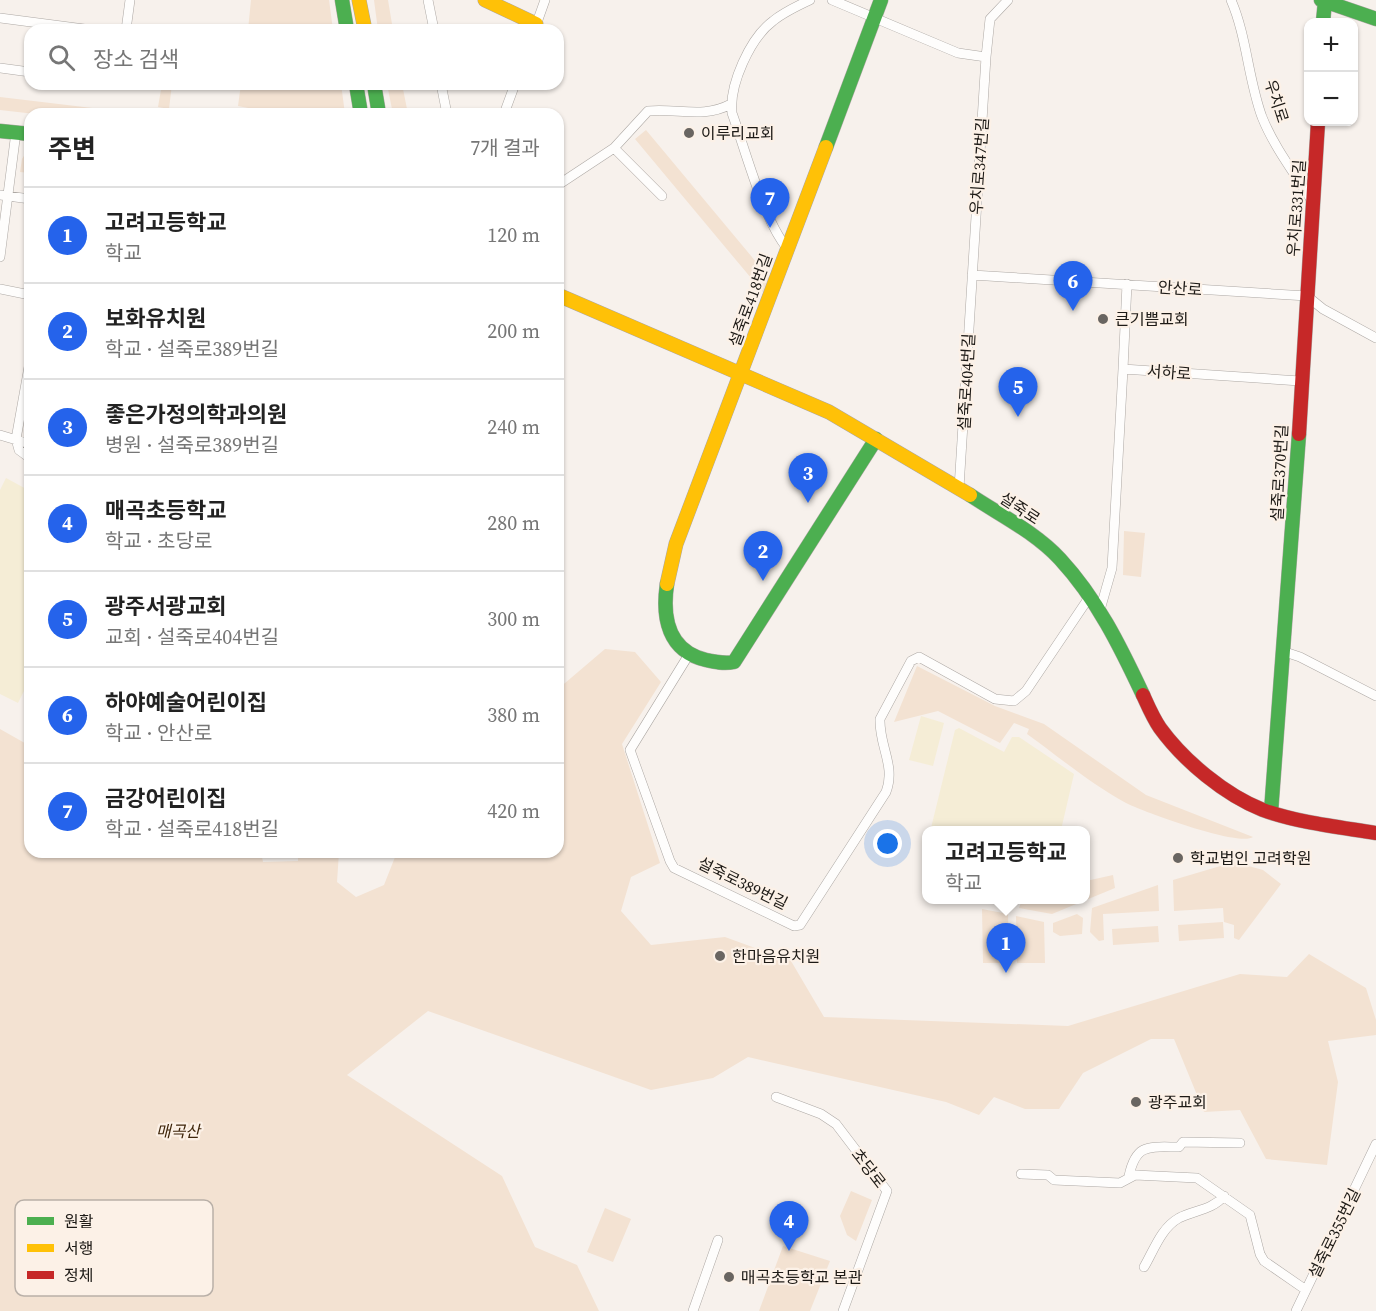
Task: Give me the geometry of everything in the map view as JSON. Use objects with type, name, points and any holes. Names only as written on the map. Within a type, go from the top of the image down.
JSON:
[{"type":"street","points":[[127,24],[130,0]]},
{"type":"street","points":[[342,0],[346,24]]},
{"type":"street","points":[[359,0],[364,24]]},
{"type":"street","points":[[428,0],[433,24]]},
{"type":"street","points":[[536,24],[545,0]]},
{"type":"street","points":[[564,181],[614,148],[648,111],[698,114],[715,112],[731,104],[739,76],[761,33],[776,18],[810,0]]},
{"type":"street","points":[[832,0],[958,53],[986,57]]},
{"type":"street","points":[[787,248],[881,0]]},
{"type":"street","name":"우치로347번길","points":[[972,275],[990,20],[1008,0]]},
{"type":"street","name":"우치로","points":[[1231,0],[1238,17],[1262,116],[1278,147],[1314,202]]},
{"type":"street","points":[[490,1],[530,24]]},
{"type":"street","points":[[1323,18],[1323,1],[1376,19]]},
{"type":"street","points":[[0,18],[46,24]]},
{"type":"street","points":[[0,68],[24,71]]},
{"type":"street","points":[[357,90],[360,108]]},
{"type":"street","points":[[375,90],[378,108]]},
{"type":"street","points":[[442,90],[446,108]]},
{"type":"street","points":[[506,108],[512,90]]},
{"type":"street","name":"설죽로418번길","points":[[688,656],[675,644],[669,632],[665,611],[669,566],[703,469],[787,248],[777,237],[770,219],[732,113],[731,104]]},
{"type":"street","name":"우치로331번길","points":[[1307,296],[1318,126]]},
{"type":"street","points":[[0,130],[23,133],[4,195],[0,257]]},
{"type":"street","points":[[614,148],[662,196]]},
{"type":"street","points":[[4,195],[24,198]]},
{"type":"street","name":"안산로","points":[[972,275],[1307,296]]},
{"type":"street","name":"설죽로404번길","points":[[959,488],[972,275]]},
{"type":"street","name":"서하로","points":[[1127,284],[1123,369],[1300,381]]},
{"type":"street","points":[[0,289],[24,294]]},
{"type":"street","points":[[1307,296],[1323,309],[1376,338]]},
{"type":"street","name":"설죽로370번길","points":[[1271,813],[1285,652],[1307,296]]},
{"type":"street","name":"설죽로","points":[[564,299],[829,412],[959,488],[1037,538],[1059,558],[1100,610],[1152,714],[1176,748],[1191,763],[1221,785],[1271,813],[1376,833]]},
{"type":"street","points":[[1100,610],[1108,587],[1114,550],[1123,369]]},
{"type":"street","points":[[24,408],[16,439],[19,450],[24,454]]},
{"type":"street","points":[[0,435],[24,442]]},
{"type":"street","points":[[688,656],[726,664],[734,662],[876,439]]},
{"type":"street","name":"설죽로389번길","points":[[688,656],[630,750],[670,861],[674,868],[794,926],[800,925],[886,792],[891,766],[880,730],[880,720],[911,661],[919,657],[995,699],[1014,701],[1026,692],[1090,596]]},
{"type":"street","points":[[1285,652],[1300,657],[1376,696]]},
{"type":"street","name":"초당로","points":[[776,1097],[821,1114],[836,1124],[887,1191],[843,1311]]},
{"type":"street","points":[[1129,1176],[1132,1160],[1138,1151],[1145,1148],[1179,1147],[1183,1142],[1240,1143]]},
{"type":"street","name":"설죽로355번길","points":[[1296,1311],[1376,1144]]},
{"type":"street","name":"설죽로355번길","points":[[1021,1174],[1048,1175],[1054,1180],[1119,1183],[1129,1176],[1197,1178],[1250,1215],[1260,1254],[1264,1260],[1306,1290]]},
{"type":"street","points":[[1144,1267],[1164,1229],[1178,1218],[1217,1204],[1224,1196]]},
{"type":"street","points":[[693,1311],[718,1240]]},
{"type":"green space","points":[[251,0],[329,0],[332,24],[249,24]]},
{"type":"green space","points":[[374,0],[388,0],[392,24],[377,24]]},
{"type":"green space","points":[[161,90],[171,90],[169,108],[158,107]]},
{"type":"green space","points":[[240,90],[342,90],[344,108],[248,108],[238,106]]},
{"type":"green space","points":[[388,90],[403,90],[407,108],[392,108]]},
{"type":"green space","points":[[0,97],[92,108],[24,108],[24,113],[0,110]]},
{"type":"green space","points":[[646,130],[777,287],[766,296],[635,139]]},
{"type":"green space","points":[[24,156],[24,172],[20,172]]},
{"type":"green space","points":[[1124,531],[1145,533],[1141,577],[1123,575]]},
{"type":"green space","name":"매곡산","points":[[605,649],[635,652],[661,682],[622,744],[660,863],[631,877],[621,911],[651,945],[725,937],[791,961],[824,1017],[1068,1026],[1240,974],[1287,977],[1309,954],[1366,988],[1376,1020],[1376,1035],[1328,1041],[1338,1082],[1327,1165],[1266,1159],[1240,1110],[1204,1112],[1174,1039],[1151,1039],[1083,1073],[1059,1109],[1025,1109],[994,1097],[979,1115],[946,1102],[748,1057],[713,1078],[651,1090],[428,1011],[347,1075],[502,1176],[535,1247],[577,1265],[599,1311],[0,1311],[0,729],[24,743],[24,858],[262,858],[263,862],[298,861],[298,858],[339,858],[337,882],[356,897],[384,885],[395,858],[564,858],[564,684]]},
{"type":"green space","points":[[917,666],[995,706],[1044,724],[1146,795],[1253,837],[1244,839],[1211,833],[1151,814],[1126,803],[1088,779],[1027,734],[1029,729],[1014,723],[1000,743],[938,711],[894,722]]},
{"type":"green space","points":[[1234,862],[1263,870],[1281,884],[1239,940],[1234,938],[1234,925],[1224,922],[1223,908],[1174,911],[1173,880]]},
{"type":"green space","points":[[1113,875],[1115,888],[1090,898],[1090,880]]},
{"type":"green space","points":[[1158,885],[1159,911],[1103,914],[1104,940],[1099,941],[1090,932],[1092,908]]},
{"type":"green space","points":[[1020,904],[1076,904],[1052,914],[1019,908]]},
{"type":"green space","points":[[982,909],[1008,914],[1009,963],[983,963]]},
{"type":"green space","points":[[1077,914],[1083,918],[1082,934],[1060,936],[1053,932],[1053,923]]},
{"type":"green space","points":[[1016,916],[1044,922],[1045,963],[1017,963]]},
{"type":"green space","points":[[1223,922],[1224,938],[1179,941],[1178,925]]},
{"type":"green space","points":[[1158,926],[1159,942],[1113,945],[1112,929]]},
{"type":"green space","points":[[851,1191],[872,1200],[856,1241],[847,1235],[840,1216]]},
{"type":"green space","points":[[605,1208],[631,1219],[613,1262],[587,1252]]},
{"type":"green space","points":[[783,1246],[830,1261],[810,1311],[759,1311]]},
{"type":"sand","points":[[6,478],[24,488],[24,691],[18,703],[0,694],[0,490]]},
{"type":"sand","points":[[921,716],[944,723],[933,766],[909,760]]},
{"type":"sand","points":[[959,728],[1004,752],[1012,737],[1019,737],[1074,774],[1062,826],[931,826],[955,730]]},
{"type":"traffic: fast","points":[[342,0],[346,24]]},
{"type":"traffic: fast","points":[[826,147],[881,0]]},
{"type":"traffic: fast","points":[[1321,0],[1376,19]]},
{"type":"traffic: fast","points":[[1323,18],[1325,1]]},
{"type":"traffic: fast","points":[[357,90],[360,108]]},
{"type":"traffic: fast","points":[[375,90],[378,108]]},
{"type":"traffic: fast","points":[[0,131],[24,133]]},
{"type":"traffic: fast","points":[[1271,812],[1299,434]]},
{"type":"traffic: fast","points":[[667,584],[667,621],[676,641],[693,656],[716,662],[734,662],[876,439]]},
{"type":"traffic: fast","points":[[970,495],[1028,532],[1050,549],[1073,574],[1116,641],[1143,695]]},
{"type":"traffic: slow","points":[[359,0],[364,24]]},
{"type":"traffic: slow","points":[[485,0],[536,24]]},
{"type":"traffic: slow","points":[[667,584],[676,544],[826,147]]},
{"type":"traffic: slow","points":[[564,298],[829,412],[970,495]]},
{"type":"traffic: jam","points":[[1299,434],[1318,126]]},
{"type":"traffic: jam","points":[[1143,695],[1160,728],[1181,753],[1206,776],[1249,804],[1291,818],[1376,833]]},
{"type":"place","name":"이루리교회","points":[[689,133]]},
{"type":"place","name":"금강어린이집","points":[[770,228]]},
{"type":"place","name":"하야예술어린이집","points":[[1073,311]]},
{"type":"place","name":"큰기쁨교회","points":[[1103,319]]},
{"type":"place","name":"광주서광교회","points":[[1018,417]]},
{"type":"place","name":"좋은가정의학과의원","points":[[808,503]]},
{"type":"place","name":"보화유치원","points":[[763,581]]},
{"type":"place","name":"학교법인 고려학원","points":[[1178,858]]},
{"type":"place","name":"한마음유치원","points":[[720,956]]},
{"type":"place","name":"고려고등학교","points":[[1006,973]]},
{"type":"place","name":"광주교회","points":[[1136,1102]]},
{"type":"place","name":"매곡초등학교","points":[[789,1251]]},
{"type":"place","name":"매곡초등학교 본관","points":[[729,1277]]}]
